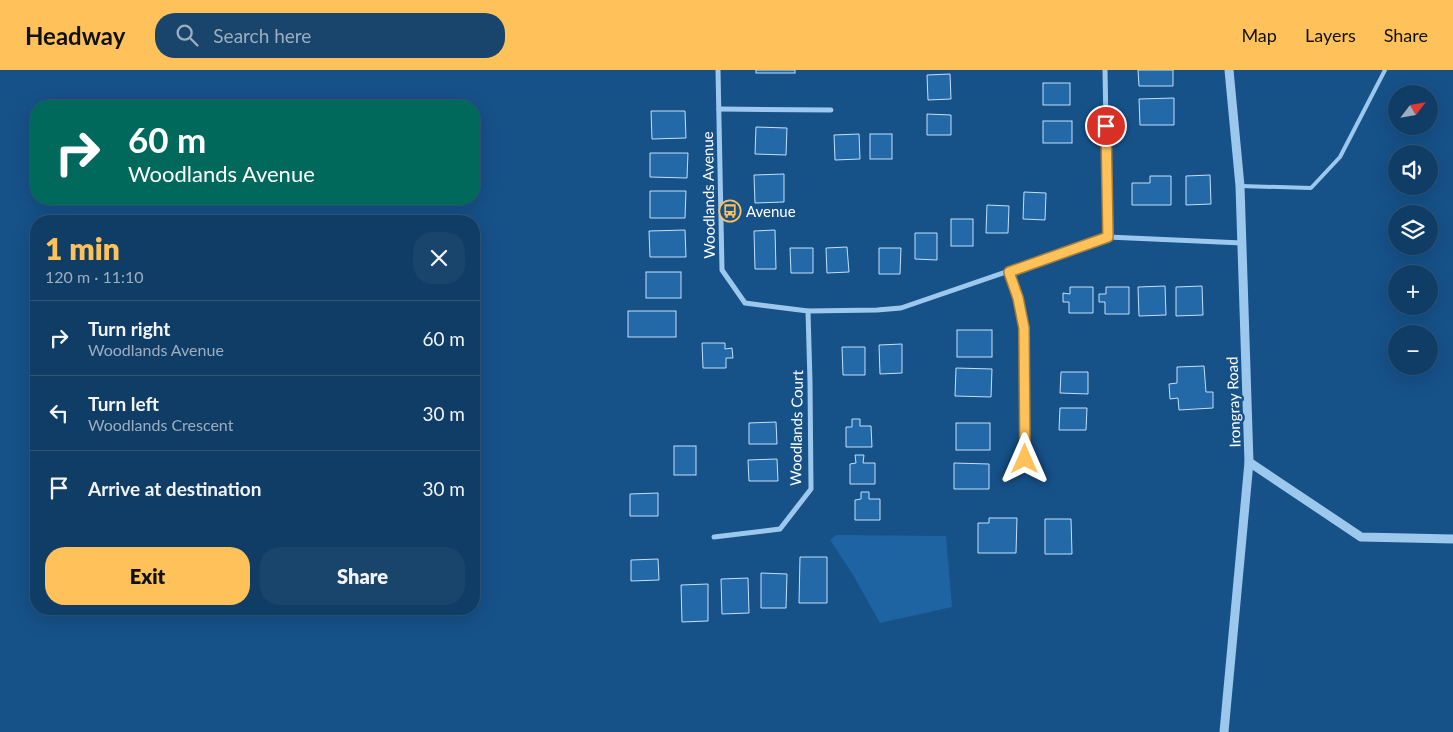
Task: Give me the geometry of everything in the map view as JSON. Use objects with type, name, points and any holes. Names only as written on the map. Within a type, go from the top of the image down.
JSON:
[{"type":"street","name":"Woodlands Avenue","points":[[718,70],[722,270],[744,303],[808,311],[901,308],[1108,237],[1242,243]]},
{"type":"street","points":[[1105,70],[1108,237]]},
{"type":"street","name":"Irongray Road","points":[[1224,732],[1249,462],[1240,186],[1229,70]]},
{"type":"street","name":"Woodlands Avenue","points":[[719,109],[831,110]]},
{"type":"street","points":[[1009,272],[1018,298],[1024,328],[1025,459]]},
{"type":"street","name":"Woodlands Court","points":[[714,537],[780,529],[811,489],[808,311]]},
{"type":"street","points":[[1249,462],[1361,536],[1453,539]]},
{"type":"lane","points":[[1240,186],[1311,188],[1340,157],[1385,70]]},
{"type":"shaded area","points":[[836,535],[946,536],[952,607],[880,623],[852,573],[830,540]]},
{"type":"building","points":[[756,70],[795,70],[795,73],[756,73]]},
{"type":"building","points":[[1138,70],[1173,70],[1173,86],[1139,86]]},
{"type":"building","points":[[950,74],[951,99],[928,100],[927,75]]},
{"type":"building","points":[[1043,83],[1070,83],[1070,105],[1043,105]]},
{"type":"building","points":[[1174,98],[1174,125],[1140,125],[1139,99]]},
{"type":"building","points":[[651,111],[685,111],[686,138],[652,139]]},
{"type":"building","points":[[927,114],[951,115],[951,135],[927,135]]},
{"type":"building","points":[[1043,121],[1072,121],[1072,143],[1043,143]]},
{"type":"building","points":[[756,127],[787,128],[786,155],[755,154]]},
{"type":"building","points":[[859,134],[860,159],[835,160],[834,135]]},
{"type":"building","points":[[870,134],[892,134],[892,159],[870,159]]},
{"type":"building","points":[[650,153],[688,153],[687,178],[650,177]]},
{"type":"building","points":[[784,174],[784,202],[755,203],[754,175]]},
{"type":"building","points":[[1210,175],[1211,204],[1186,205],[1186,176]]},
{"type":"building","points":[[1150,176],[1171,176],[1171,205],[1132,205],[1132,183],[1150,183]]},
{"type":"building","points":[[650,191],[686,191],[685,218],[650,218]]},
{"type":"building","points":[[1024,192],[1046,193],[1045,220],[1023,219]]},
{"type":"building","points":[[987,205],[1009,206],[1008,233],[986,233]]},
{"type":"building","points":[[951,219],[973,219],[973,246],[951,246]]},
{"type":"building","points":[[685,230],[686,257],[650,257],[649,231]]},
{"type":"building","points":[[775,230],[776,269],[755,269],[754,231]]},
{"type":"building","points":[[915,233],[937,233],[937,260],[915,259]]},
{"type":"building","points":[[847,247],[849,272],[827,273],[826,248]]},
{"type":"building","points":[[790,248],[813,248],[813,273],[791,273]]},
{"type":"building","points":[[879,248],[901,248],[900,274],[879,274]]},
{"type":"building","points":[[646,272],[681,272],[681,298],[646,298]]},
{"type":"building","points":[[1165,286],[1166,315],[1139,316],[1138,287]]},
{"type":"building","points":[[1202,286],[1203,315],[1176,316],[1176,287]]},
{"type":"building","points":[[1070,287],[1093,287],[1093,313],[1069,313],[1069,302],[1063,302],[1063,293],[1070,294]]},
{"type":"building","points":[[1106,287],[1129,287],[1129,314],[1105,314],[1105,302],[1099,302],[1099,294],[1106,294]]},
{"type":"building","points":[[628,311],[676,311],[676,337],[628,337]]},
{"type":"building","points":[[957,330],[992,330],[992,357],[957,357]]},
{"type":"building","points":[[702,343],[725,343],[725,349],[732,348],[733,358],[726,358],[726,368],[703,368]]},
{"type":"building","points":[[902,344],[902,373],[880,374],[879,345]]},
{"type":"building","points":[[842,347],[865,347],[865,375],[843,375]]},
{"type":"building","points":[[1204,366],[1206,392],[1213,392],[1213,408],[1179,410],[1178,398],[1170,399],[1169,384],[1177,383],[1177,367]]},
{"type":"building","points":[[956,368],[992,369],[991,397],[955,396]]},
{"type":"building","points":[[1061,372],[1088,372],[1088,394],[1060,393]]},
{"type":"building","points":[[1060,408],[1087,408],[1086,430],[1059,430]]},
{"type":"building","points":[[852,419],[860,419],[860,426],[871,426],[872,447],[846,447],[846,427],[852,427]]},
{"type":"building","points":[[776,422],[777,444],[749,444],[749,423]]},
{"type":"building","points":[[956,423],[990,423],[990,450],[956,450]]},
{"type":"building","points":[[674,446],[696,446],[696,475],[674,475]]},
{"type":"building","points":[[855,455],[864,455],[863,463],[875,463],[875,484],[850,484],[850,464],[856,463]]},
{"type":"building","points":[[777,459],[778,481],[749,481],[748,460]]},
{"type":"building","points":[[954,463],[989,464],[989,489],[954,489]]},
{"type":"building","points":[[861,492],[869,492],[869,499],[880,499],[880,520],[855,520],[855,500],[861,499]]},
{"type":"building","points":[[658,493],[658,516],[630,516],[630,494]]},
{"type":"building","points":[[989,518],[1017,518],[1016,553],[978,553],[978,523],[989,523]]},
{"type":"building","points":[[1045,519],[1071,519],[1072,554],[1045,554]]},
{"type":"building","points":[[800,557],[827,557],[827,603],[799,603]]},
{"type":"building","points":[[658,559],[659,580],[631,581],[631,560]]},
{"type":"building","points":[[761,573],[787,574],[786,608],[761,608]]},
{"type":"building","points":[[748,578],[749,613],[722,614],[721,579]]},
{"type":"building","points":[[708,584],[708,621],[682,622],[681,585]]},
{"type":"place","name":"Avenue","points":[[730,211]]},
{"type":"route","points":[[1025,459],[1024,328],[1018,298],[1009,272],[1108,237],[1106,126]]}]
